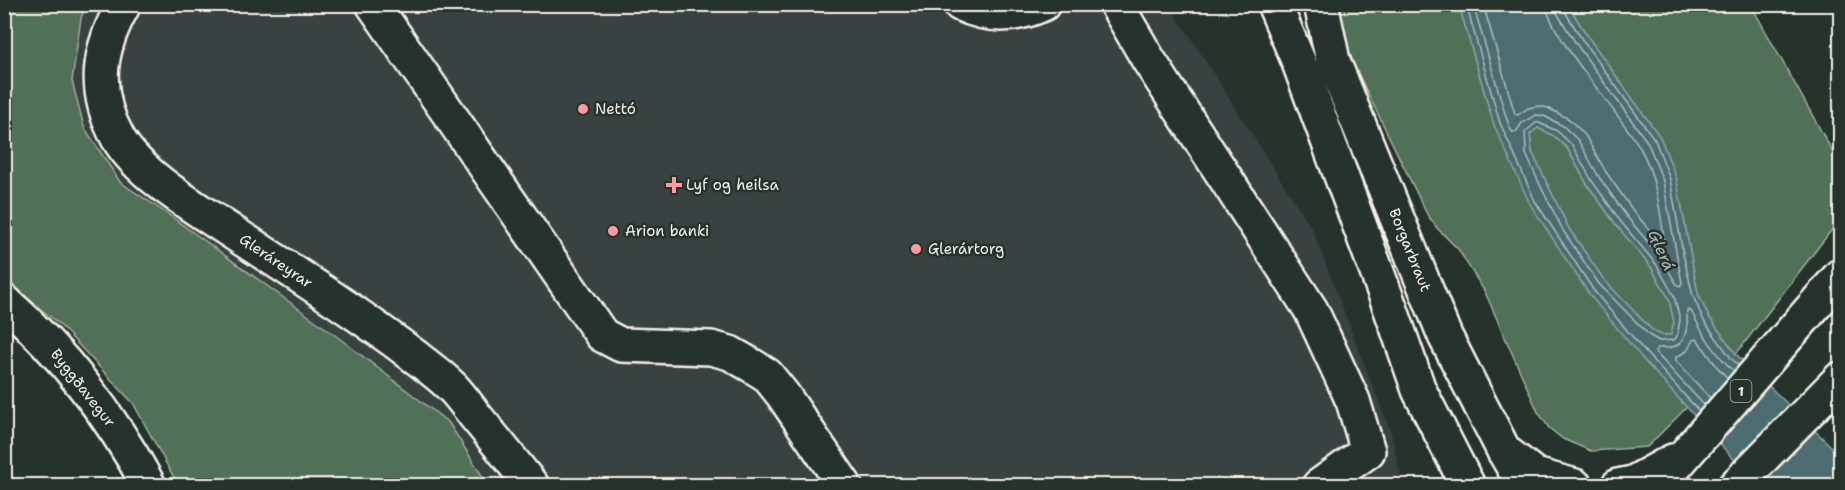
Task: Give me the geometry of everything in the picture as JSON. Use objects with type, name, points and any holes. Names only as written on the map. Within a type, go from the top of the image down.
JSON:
[{"type":"main road","name":"Gleráreyrar","points":[[124,4],[111,27],[105,44],[101,80],[103,101],[109,121],[131,156],[146,171],[190,204],[384,334],[452,387],[532,486]]},
{"type":"main road","points":[[373,4],[602,335],[621,345],[711,348],[730,353],[751,365],[767,375],[783,395],[845,486]]},
{"type":"main road","points":[[960,4],[998,15],[1027,12],[1043,4]]},
{"type":"main road","points":[[1116,4],[1148,59],[1311,310],[1353,401],[1368,451],[1319,486]]},
{"type":"main road","points":[[1274,4],[1298,60],[1419,390],[1467,484]]},
{"type":"main road","name":"Borgarbraut","points":[[1321,4],[1333,61],[1445,336],[1503,452],[1524,486]]},
{"type":"main road","name":"1","points":[[1658,486],[1840,276]]},
{"type":"main road","name":"Byggðavegur","points":[[4,301],[60,355],[97,402],[124,442],[149,486]]},
{"type":"main road","points":[[1735,486],[1840,379]]},
{"type":"main road","points":[[1503,452],[1535,475],[1575,486]]},
{"type":"main road","points":[[1618,486],[1633,483],[1688,453]]},
{"type":"shaded area","points":[[86,5],[1168,5],[1312,229],[1391,433],[1403,485],[488,485],[449,423],[335,335],[120,182],[84,127],[72,81],[81,18]]},
{"type":"green space","points":[[4,5],[86,5],[81,18],[72,81],[84,127],[120,182],[335,335],[449,423],[488,485],[178,485],[133,403],[60,325],[5,279]]},
{"type":"green space","points":[[1341,5],[1459,5],[1494,125],[1641,357],[1687,407],[1647,447],[1591,451],[1563,439],[1549,428],[1538,412],[1485,292],[1458,249],[1427,214],[1348,53],[1341,19]]},
{"type":"green space","points":[[1568,5],[1751,5],[1840,165],[1840,219],[1736,354],[1709,317],[1698,294],[1676,177],[1660,137],[1588,37]]},
{"type":"green space","points":[[1538,128],[1554,136],[1567,148],[1587,184],[1617,226],[1651,267],[1669,299],[1674,322],[1671,335],[1661,335],[1652,330],[1604,280],[1569,229],[1532,152],[1530,134]]},
{"type":"water","name":"Glerá","points":[[1459,5],[1568,5],[1588,37],[1660,137],[1676,177],[1698,294],[1709,317],[1736,354],[1840,455],[1840,485],[1757,485],[1641,357],[1589,294],[1530,204],[1494,125]],"holes":[[[1538,128],[1554,136],[1567,148],[1587,184],[1617,226],[1651,267],[1669,299],[1674,322],[1671,335],[1661,335],[1652,330],[1604,280],[1569,229],[1532,152],[1530,134]]]},
{"type":"place","name":"Nettó","points":[[583,109]]},
{"type":"place","name":"Lyf og heilsa","points":[[674,185]]},
{"type":"place","name":"Arion banki","points":[[613,231]]},
{"type":"place","name":"Glerártorg","points":[[916,249]]}]
